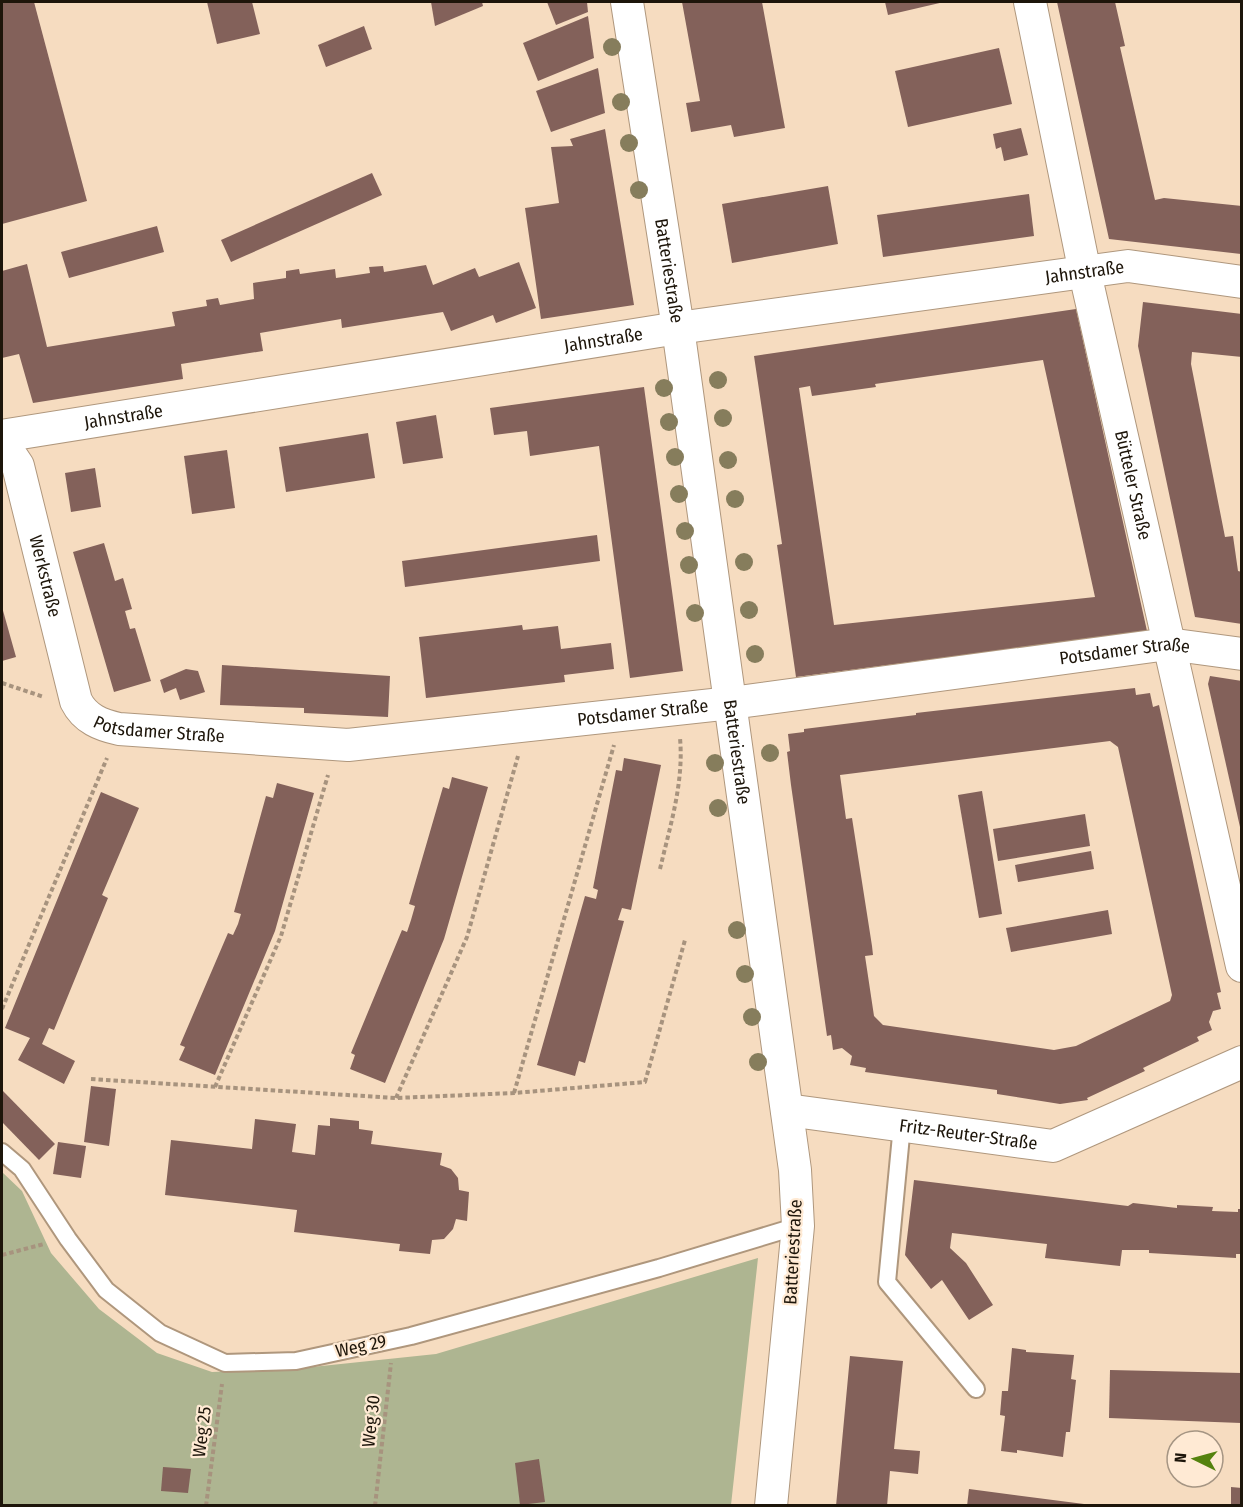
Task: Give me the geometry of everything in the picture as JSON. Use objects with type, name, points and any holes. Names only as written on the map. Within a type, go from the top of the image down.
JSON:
[{"type":"street","name":"Batteriestraße","points":[[627,2],[678,328],[795,1170],[798,1226],[771,1506]]},
{"type":"street","name":"Bütteler Straße","points":[[1030,2],[1085,273],[1242,966]]},
{"type":"street","name":"Jahnstraße","points":[[2,436],[678,328],[1128,266],[1242,282]]},
{"type":"street","name":"Werkstraße","points":[[2,446],[6,448],[18,466],[79,706]]},
{"type":"street","name":"Potsdamer Straße","points":[[79,706],[101,725],[119,729],[348,745],[730,703],[1168,644],[1242,654]]},
{"type":"street","name":"Fritz-Reuter-Straße","points":[[787,1110],[1053,1146],[1242,1062]]},
{"type":"lane","points":[[902,1125],[887,1282],[976,1389]]},
{"type":"lane","name":"Weg 29","points":[[2,1152],[22,1169],[68,1239],[106,1290],[160,1333],[225,1363],[296,1361],[394,1339],[648,1271],[798,1226]]},
{"type":"path","points":[[2,683],[79,706]]},
{"type":"path","points":[[660,870],[681,778],[682,760],[677,708]]},
{"type":"path","points":[[514,1093],[617,733],[617,715]]},
{"type":"path","points":[[396,1098],[467,937],[521,746],[521,726]]},
{"type":"path","points":[[2,1009],[119,729]]},
{"type":"path","points":[[215,1087],[281,936],[330,771],[333,744]]},
{"type":"path","points":[[91,1079],[396,1098],[514,1093],[645,1082],[685,940]]},
{"type":"path","points":[[2,1255],[68,1239]]},
{"type":"path","name":"Weg 30","points":[[375,1506],[394,1339]]},
{"type":"path","name":"Weg 25","points":[[206,1506],[225,1363]]},
{"type":"green space","points":[[2,1172],[22,1191],[51,1253],[99,1309],[157,1353],[212,1372],[293,1369],[436,1354],[758,1258],[731,1505],[2,1505]]},
{"type":"building","points":[[34,2],[87,201],[2,224],[2,3]]},
{"type":"building","points":[[207,2],[252,2],[260,34],[217,44]]},
{"type":"building","points":[[431,2],[482,2],[483,6],[435,26]]},
{"type":"building","points":[[547,2],[587,2],[588,12],[556,25]]},
{"type":"building","points":[[682,2],[762,2],[785,128],[734,137],[731,125],[691,132],[686,103],[700,101]]},
{"type":"building","points":[[885,2],[944,2],[888,15]]},
{"type":"building","points":[[1057,2],[1115,2],[1125,46],[1120,47],[1155,200],[1164,198],[1242,206],[1241,254],[1109,239]]},
{"type":"building","points":[[588,16],[594,58],[538,81],[523,43]]},
{"type":"building","points":[[364,26],[372,49],[326,67],[318,45]]},
{"type":"building","points":[[999,48],[1012,104],[908,127],[895,71]]},
{"type":"building","points":[[598,68],[605,113],[551,132],[536,91]]},
{"type":"building","points":[[1021,128],[1028,155],[1004,161],[1001,147],[996,149],[993,134]]},
{"type":"building","points":[[605,129],[634,305],[541,319],[525,208],[559,203],[551,147],[573,146],[570,139]]},
{"type":"building","points":[[372,173],[382,195],[231,262],[221,240]]},
{"type":"building","points":[[828,186],[838,244],[732,263],[722,204]]},
{"type":"building","points":[[1029,194],[1034,236],[883,257],[877,215]]},
{"type":"building","points":[[157,226],[164,252],[69,278],[61,252]]},
{"type":"building","points":[[519,262],[536,308],[496,323],[493,315],[451,331],[443,312],[342,328],[341,319],[260,333],[263,351],[181,364],[183,379],[33,403],[19,354],[2,358],[2,271],[27,264],[47,347],[175,326],[172,312],[207,306],[206,300],[218,298],[220,305],[254,299],[253,283],[286,278],[286,271],[299,269],[300,274],[335,269],[336,278],[370,273],[369,267],[383,266],[384,272],[426,265],[433,285],[475,268],[479,277]]},
{"type":"building","points":[[1143,302],[1242,314],[1242,357],[1192,352],[1191,364],[1225,537],[1233,536],[1238,571],[1242,572],[1242,624],[1195,617],[1138,346]]},
{"type":"building","points":[[1076,309],[1147,631],[796,677],[777,545],[782,544],[754,356]],"holes":[[[1043,360],[1095,597],[834,625],[799,388],[810,386],[812,396],[876,387],[875,384]]]},
{"type":"building","points":[[644,387],[683,671],[630,678],[599,446],[530,456],[527,431],[494,435],[490,408]]},
{"type":"building","points":[[436,415],[443,458],[403,464],[396,422]]},
{"type":"building","points":[[368,433],[375,478],[286,492],[279,447]]},
{"type":"building","points":[[227,450],[235,508],[192,514],[184,456]]},
{"type":"building","points":[[95,468],[101,507],[71,512],[65,473]]},
{"type":"building","points":[[597,535],[600,561],[405,587],[402,561]]},
{"type":"building","points":[[104,543],[115,581],[123,578],[132,609],[125,611],[130,629],[135,628],[151,681],[114,692],[73,552]]},
{"type":"building","points":[[2,607],[16,657],[2,661]]},
{"type":"building","points":[[522,625],[523,630],[558,626],[561,649],[611,643],[614,669],[564,675],[565,682],[426,698],[419,637]]},
{"type":"building","points":[[222,665],[390,676],[388,717],[304,713],[304,708],[220,705]]},
{"type":"building","points":[[186,669],[198,671],[205,692],[180,700],[176,688],[164,693],[160,680]]},
{"type":"building","points":[[1210,676],[1242,681],[1242,836],[1208,684]]},
{"type":"building","points":[[1135,688],[1136,695],[1150,693],[1153,707],[1159,705],[1221,992],[1217,993],[1221,1009],[1213,1011],[1209,1022],[1212,1030],[1197,1037],[1199,1041],[1143,1068],[1145,1071],[1087,1098],[1088,1100],[1060,1104],[997,1094],[997,1090],[865,1072],[866,1068],[850,1065],[852,1056],[842,1048],[833,1050],[831,1035],[827,1036],[791,785],[787,752],[790,751],[788,734],[804,732],[804,729],[916,715],[916,713]],"holes":[[[1110,741],[1118,747],[1172,995],[1170,1001],[1076,1046],[1054,1050],[883,1025],[874,1016],[865,956],[873,955],[872,946],[852,818],[846,819],[840,775]]]},
{"type":"building","points":[[624,758],[661,765],[631,910],[622,908],[618,920],[624,921],[585,1063],[579,1061],[575,1076],[537,1065],[585,896],[596,899],[598,890],[593,888],[616,770],[622,771]]},
{"type":"building","points":[[452,777],[488,787],[444,939],[385,1083],[350,1069],[355,1055],[351,1053],[402,930],[407,932],[415,906],[409,904],[443,787],[449,789]]},
{"type":"building","points":[[277,783],[314,793],[275,931],[215,1075],[179,1060],[185,1047],[180,1045],[228,933],[233,935],[238,924],[241,914],[234,912],[266,796],[273,798]]},
{"type":"building","points":[[982,791],[1002,914],[979,918],[958,795]]},
{"type":"building","points":[[101,792],[139,808],[102,895],[108,898],[54,1030],[49,1028],[42,1044],[75,1061],[64,1084],[18,1060],[30,1038],[5,1028]]},
{"type":"building","points":[[1085,814],[1090,846],[998,861],[993,829]]},
{"type":"building","points":[[1091,851],[1094,869],[1018,882],[1015,865]]},
{"type":"building","points":[[1108,910],[1112,934],[1011,952],[1006,928]]},
{"type":"building","points":[[91,1086],[116,1089],[109,1146],[84,1142]]},
{"type":"building","points":[[2,1090],[55,1144],[39,1160],[2,1122]]},
{"type":"building","points":[[330,1118],[359,1121],[359,1129],[373,1131],[371,1144],[442,1153],[440,1165],[451,1169],[458,1178],[459,1190],[469,1192],[467,1221],[456,1219],[453,1229],[444,1239],[432,1240],[430,1254],[399,1251],[400,1244],[294,1232],[297,1210],[165,1195],[171,1140],[252,1149],[255,1119],[296,1124],[292,1152],[315,1155],[318,1125],[330,1126]]},
{"type":"building","points":[[58,1142],[86,1146],[81,1178],[53,1174]]},
{"type":"building","points":[[914,1180],[1128,1206],[1133,1203],[1177,1208],[1177,1205],[1213,1207],[1212,1211],[1238,1212],[1238,1209],[1242,1209],[1242,1254],[1236,1254],[1236,1258],[1149,1253],[1149,1250],[1122,1250],[1120,1266],[1045,1258],[1047,1244],[952,1233],[950,1248],[966,1263],[993,1305],[969,1320],[942,1280],[931,1289],[905,1255]]},
{"type":"building","points":[[1012,1348],[1026,1350],[1026,1352],[1074,1355],[1071,1379],[1076,1380],[1070,1432],[1066,1432],[1063,1457],[1017,1450],[1017,1453],[1001,1451],[1005,1416],[1000,1415],[1002,1391],[1008,1391]]},
{"type":"building","points":[[850,1356],[903,1361],[894,1449],[920,1451],[918,1474],[890,1471],[887,1506],[836,1506]]},
{"type":"building","points":[[1110,1370],[1242,1373],[1241,1423],[1109,1418]]},
{"type":"building","points":[[539,1459],[545,1502],[520,1505],[515,1463]]},
{"type":"building","points":[[163,1467],[191,1469],[188,1493],[161,1491]]},
{"type":"building","points":[[1231,1487],[1242,1488],[1242,1506],[1231,1506]]},
{"type":"building","points":[[969,1489],[1084,1504],[1084,1506],[967,1506]]}]
